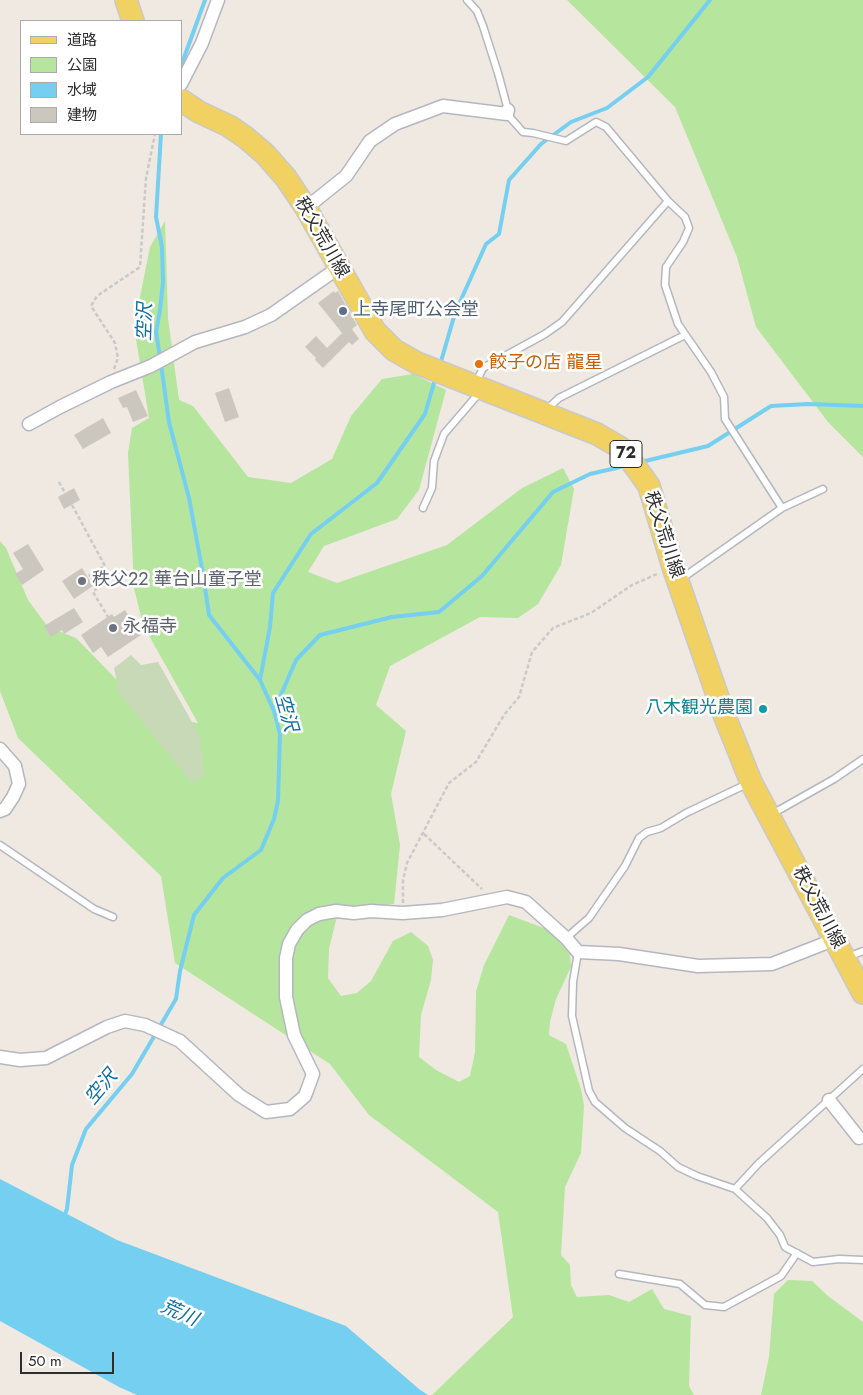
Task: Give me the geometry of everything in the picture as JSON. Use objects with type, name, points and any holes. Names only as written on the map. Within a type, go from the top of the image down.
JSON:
[{"type":"main road","points":[[126,0],[133,20]]},
{"type":"main road","name":"秩父荒川線","points":[[182,101],[199,112],[229,126],[265,154],[286,178],[306,208],[375,331],[394,350],[417,363],[596,434],[621,448],[649,486],[675,574],[723,712],[751,782],[836,939],[854,954],[863,993]]},
{"type":"street","points":[[182,82],[202,43],[218,0]]},
{"type":"street","points":[[306,208],[346,176],[370,141],[395,124],[443,106],[507,112]]},
{"type":"street","points":[[29,424],[111,382],[152,366],[196,342],[245,327],[271,315],[338,268]]},
{"type":"street","points":[[0,749],[15,766],[19,784],[14,797],[5,809],[0,811]]},
{"type":"street","points":[[0,1057],[20,1060],[46,1058],[107,1027],[125,1021],[146,1025],[180,1041],[239,1095],[266,1112],[290,1109],[305,1096],[313,1074],[294,1035],[286,997],[286,958],[289,944],[297,930],[307,920],[319,914],[371,911],[403,913],[442,910],[507,897],[526,902],[566,938],[578,952],[619,954],[698,966],[772,964],[836,939]]},
{"type":"street","points":[[829,1100],[859,1138]]},
{"type":"lane","points":[[467,0],[477,11],[483,26],[498,73],[507,112],[523,132],[566,141],[596,122],[606,127],[668,201],[685,217],[689,228],[683,242],[666,267],[666,285],[678,324],[711,372],[724,397],[725,419],[782,508]]},
{"type":"lane","points":[[423,508],[432,488],[434,461],[444,434],[479,388],[483,368],[545,334],[562,322],[668,201]]},
{"type":"lane","points":[[542,414],[559,398],[685,335]]},
{"type":"lane","points":[[675,574],[782,508],[822,489]]},
{"type":"lane","points":[[768,816],[834,780],[863,759]]},
{"type":"lane","points":[[566,938],[589,918],[625,866],[639,838],[647,832],[661,828],[686,813],[751,782]]},
{"type":"lane","points":[[0,845],[94,909],[113,917]]},
{"type":"lane","points":[[578,952],[573,982],[572,1016],[589,1091],[595,1102],[625,1128],[660,1151],[678,1166],[697,1176],[735,1189],[767,1218],[780,1235],[786,1247],[813,1262],[839,1259],[863,1260]]},
{"type":"lane","points":[[735,1189],[759,1162],[863,1069]]},
{"type":"lane","points":[[619,1274],[680,1284],[705,1304],[724,1307],[781,1276],[797,1253]]},
{"type":"path","points":[[111,382],[118,358],[115,343],[91,306],[97,296],[140,267],[146,178],[155,135]]},
{"type":"path","points":[[59,482],[65,493]]},
{"type":"path","points":[[72,505],[106,566],[88,577]]},
{"type":"path","points":[[403,913],[403,880],[407,863],[449,783],[476,762],[504,715],[518,697],[532,652],[554,628],[591,613],[632,585],[675,574]]},
{"type":"path","points":[[91,575],[96,589],[93,592],[108,617]]},
{"type":"path","points":[[423,834],[494,900]]},
{"type":"green space","points":[[567,0],[863,0],[863,457],[828,422],[756,327],[737,257],[675,107]]},
{"type":"green space","points":[[165,221],[168,318],[179,400],[193,406],[248,477],[291,483],[332,459],[351,416],[382,379],[413,374],[446,390],[419,490],[397,519],[324,546],[308,572],[337,583],[447,545],[522,488],[563,468],[574,489],[561,565],[538,604],[518,618],[480,617],[390,666],[376,705],[406,731],[391,794],[400,845],[394,904],[339,908],[329,949],[328,978],[341,996],[357,993],[371,981],[393,941],[411,932],[428,946],[433,960],[431,980],[421,1015],[419,1057],[436,1070],[459,1082],[470,1076],[475,1052],[476,992],[484,965],[509,915],[549,930],[570,954],[571,967],[556,999],[549,1035],[566,1044],[581,1089],[584,1106],[581,1153],[565,1187],[561,1255],[570,1265],[571,1285],[577,1297],[609,1295],[629,1302],[652,1289],[664,1309],[691,1316],[689,1386],[694,1395],[432,1395],[513,1317],[498,1212],[369,1115],[330,1064],[175,963],[161,876],[18,738],[0,691],[0,541],[6,548],[28,600],[48,627],[76,638],[151,715],[198,723],[143,625],[134,588],[128,453],[132,428],[149,418],[134,327],[150,247]]},
{"type":"green space","points":[[131,655],[141,665],[158,662],[200,736],[204,775],[192,783],[119,693],[114,668]]},
{"type":"green space","points":[[788,1280],[812,1281],[828,1296],[863,1322],[863,1395],[761,1395],[769,1357],[774,1294]]},
{"type":"water","name":"荒川","points":[[0,1179],[117,1240],[346,1326],[428,1395],[137,1395],[119,1387],[0,1321]]},
{"type":"building","points":[[334,291],[335,293],[338,291],[357,325],[352,329],[359,339],[352,345],[349,342],[323,368],[305,347],[316,336],[327,348],[342,333],[318,303]]},
{"type":"building","points":[[229,388],[239,417],[225,422],[215,393]]},
{"type":"building","points":[[136,390],[148,416],[133,422],[127,407],[123,408],[118,398]]},
{"type":"building","points":[[103,418],[111,433],[83,449],[74,435]]},
{"type":"building","points":[[74,488],[80,500],[64,509],[58,497]]},
{"type":"building","points":[[28,544],[44,570],[22,585],[15,574],[23,569],[13,553]]},
{"type":"building","points":[[82,568],[93,586],[74,599],[62,581]]},
{"type":"building","points":[[74,608],[83,622],[64,634],[62,630],[51,637],[44,626]]},
{"type":"building","points":[[125,610],[141,635],[108,657],[101,647],[93,653],[81,635],[112,614],[114,617]]},
{"type":"waterway","points":[[182,63],[205,0]]},
{"type":"waterway","points":[[440,365],[455,313],[486,244],[499,234],[509,180],[541,144],[571,122],[607,108],[648,77],[710,0]]},
{"type":"waterway","name":"空沢","points":[[160,357],[156,332],[163,282],[162,247],[156,217],[161,135]]},
{"type":"waterway","name":"空沢","points":[[64,1217],[67,1209],[72,1165],[86,1129],[132,1074],[176,999],[180,971],[194,915],[223,878],[261,850],[274,819],[278,801],[280,734],[274,711],[260,680],[209,615],[189,498],[169,422],[161,364]]},
{"type":"waterway","points":[[260,680],[270,627],[273,593],[311,534],[377,483],[425,414],[436,376]]},
{"type":"waterway","points":[[641,462],[708,446],[771,406],[808,404],[863,406]]},
{"type":"waterway","points":[[274,711],[296,660],[320,635],[392,617],[439,612],[482,576],[553,492],[590,474],[625,466]]},
{"type":"place","name":"上寺尾町公会堂","points":[[343,311]]},
{"type":"place","name":"餃子の店 龍星","points":[[479,364]]},
{"type":"place","name":"秩父22 華台山童子堂","points":[[82,581]]},
{"type":"place","name":"永福寺","points":[[113,628]]},
{"type":"place","name":"八木観光農園","points":[[763,709]]}]
